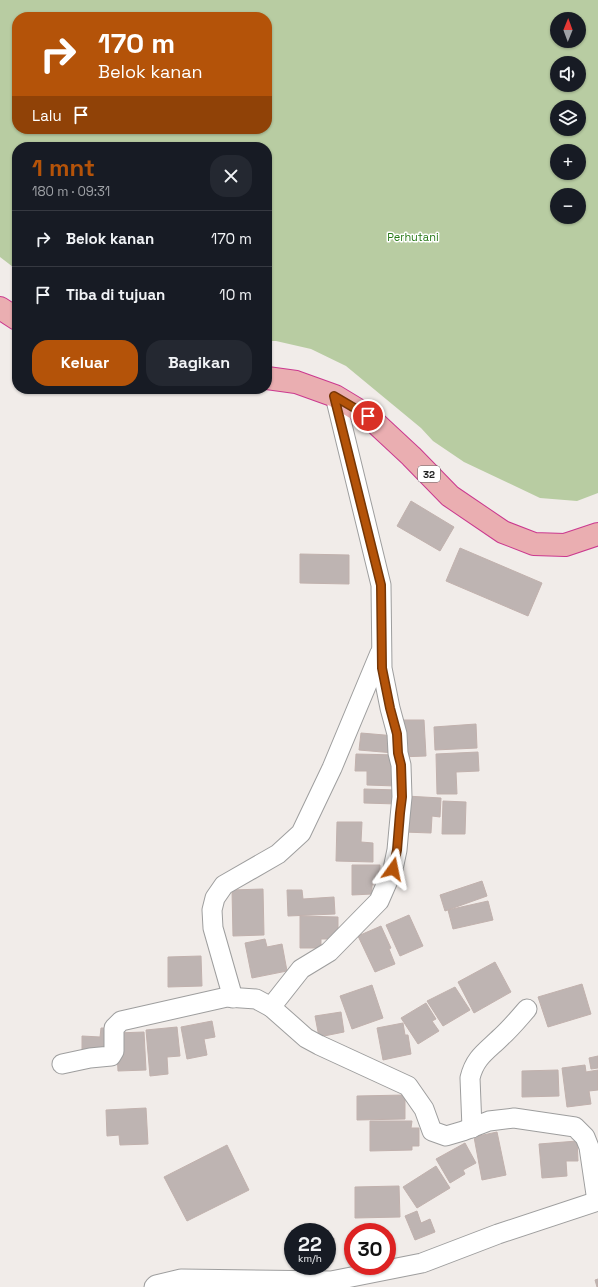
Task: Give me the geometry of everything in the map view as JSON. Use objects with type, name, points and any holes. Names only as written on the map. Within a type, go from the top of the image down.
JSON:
[{"type":"highway","points":[[0,308],[12,316]]},
{"type":"highway","name":"32","points":[[272,379],[296,382],[334,396],[368,416],[411,456],[450,496],[503,532],[534,544],[565,545],[598,534]]},
{"type":"street","points":[[272,1007],[301,969],[329,952],[379,901],[393,869],[397,850],[402,797],[401,765],[398,753],[397,734],[382,668],[381,585],[334,396]]},
{"type":"street","points":[[233,998],[213,928],[212,910],[215,898],[224,885],[278,854],[301,833],[332,768],[382,649]]},
{"type":"street","points":[[62,1064],[90,1058],[111,1056],[114,1051],[114,1028],[121,1021],[227,997],[256,999],[272,1007],[306,1038],[408,1086],[424,1109],[432,1131],[446,1136],[490,1121],[514,1118],[575,1127],[585,1137],[589,1147],[598,1201],[498,1234],[422,1263],[352,1282],[181,1279],[154,1287]]},
{"type":"street","points":[[472,1128],[470,1078],[472,1070],[480,1055],[502,1036],[527,1009]]},
{"type":"green space","name":"Perhutani","points":[[0,0],[598,0],[598,493],[577,501],[540,498],[464,462],[433,441],[421,428],[346,366],[311,349],[272,341],[272,142],[12,142],[12,266],[0,257]]},
{"type":"building","points":[[411,501],[454,527],[440,551],[397,526]]},
{"type":"building","points":[[460,548],[542,583],[528,616],[446,581]]},
{"type":"building","points":[[300,554],[349,555],[349,584],[300,583]]},
{"type":"building","points":[[398,720],[424,720],[426,756],[399,757]]},
{"type":"building","points":[[476,724],[477,748],[435,750],[434,727]]},
{"type":"building","points":[[361,733],[396,736],[394,753],[359,750]]},
{"type":"building","points":[[478,752],[479,771],[456,772],[457,794],[437,794],[436,754]]},
{"type":"building","points":[[356,754],[397,755],[396,786],[367,785],[367,771],[355,771]]},
{"type":"building","points":[[364,789],[398,790],[397,804],[364,803]]},
{"type":"building","points":[[406,796],[441,798],[440,817],[432,816],[431,833],[404,832]]},
{"type":"building","points":[[443,801],[466,802],[465,834],[442,834]]},
{"type":"building","points":[[337,822],[362,822],[361,842],[373,843],[373,862],[336,861]]},
{"type":"building","points":[[352,865],[380,865],[380,884],[372,885],[372,894],[352,895]]},
{"type":"building","points":[[482,881],[487,896],[445,911],[440,895]]},
{"type":"building","points":[[263,889],[264,935],[233,936],[232,890]]},
{"type":"building","points":[[287,890],[302,890],[303,899],[334,897],[335,914],[288,916]]},
{"type":"building","points":[[488,901],[493,920],[453,929],[448,910]]},
{"type":"building","points":[[409,915],[423,946],[400,956],[386,925]]},
{"type":"building","points":[[300,916],[338,917],[338,939],[321,939],[321,948],[300,948]]},
{"type":"building","points":[[381,926],[391,948],[389,949],[395,964],[375,972],[358,936]]},
{"type":"building","points":[[265,939],[267,947],[282,944],[287,971],[252,978],[245,943]]},
{"type":"building","points":[[201,956],[202,986],[168,987],[168,957]]},
{"type":"building","points":[[495,962],[511,992],[474,1013],[458,982]]},
{"type":"building","points":[[582,984],[591,1014],[548,1027],[538,997]]},
{"type":"building","points":[[372,985],[383,1018],[352,1029],[340,996]]},
{"type":"building","points":[[455,987],[470,1010],[443,1026],[427,1001]]},
{"type":"building","points":[[426,1003],[436,1019],[432,1021],[439,1031],[418,1044],[401,1018]]},
{"type":"building","points":[[341,1012],[344,1032],[319,1037],[315,1016]]},
{"type":"building","points":[[212,1021],[215,1037],[204,1039],[207,1055],[187,1059],[181,1027]]},
{"type":"building","points":[[403,1023],[405,1035],[408,1035],[411,1054],[383,1060],[377,1028]]},
{"type":"building","points":[[177,1027],[180,1056],[167,1057],[168,1074],[150,1076],[146,1030]]},
{"type":"building","points":[[101,1028],[111,1028],[111,1054],[82,1054],[82,1036],[100,1037]]},
{"type":"building","points":[[144,1032],[146,1070],[118,1071],[116,1033]]},
{"type":"building","points":[[598,1056],[598,1068],[591,1069],[589,1058]]},
{"type":"building","points":[[585,1065],[586,1072],[598,1070],[598,1090],[589,1091],[591,1104],[567,1107],[562,1068]]},
{"type":"building","points":[[558,1070],[559,1096],[522,1097],[522,1071]]},
{"type":"building","points":[[405,1095],[405,1119],[357,1120],[357,1096]]},
{"type":"building","points":[[146,1108],[148,1144],[120,1145],[119,1135],[107,1136],[106,1110]]},
{"type":"building","points":[[370,1121],[412,1121],[411,1128],[419,1128],[419,1146],[412,1146],[412,1150],[370,1151]]},
{"type":"building","points":[[497,1132],[506,1175],[482,1180],[474,1137]]},
{"type":"building","points":[[577,1141],[578,1161],[566,1161],[567,1176],[542,1178],[539,1144]]},
{"type":"building","points":[[465,1143],[476,1163],[463,1170],[465,1174],[450,1183],[436,1159]]},
{"type":"building","points":[[227,1145],[249,1190],[187,1221],[164,1177]]},
{"type":"building","points":[[436,1166],[450,1188],[417,1208],[403,1187]]},
{"type":"building","points":[[399,1186],[400,1217],[355,1218],[355,1187]]},
{"type":"building","points":[[417,1211],[421,1223],[430,1219],[435,1232],[415,1240],[405,1216]]},
{"type":"building","points":[[598,1279],[598,1287],[597,1287],[595,1280]]},
{"type":"route","points":[[368,416],[334,396],[381,585],[382,668],[397,734],[398,753],[401,765],[402,797],[397,850],[393,869]]}]
